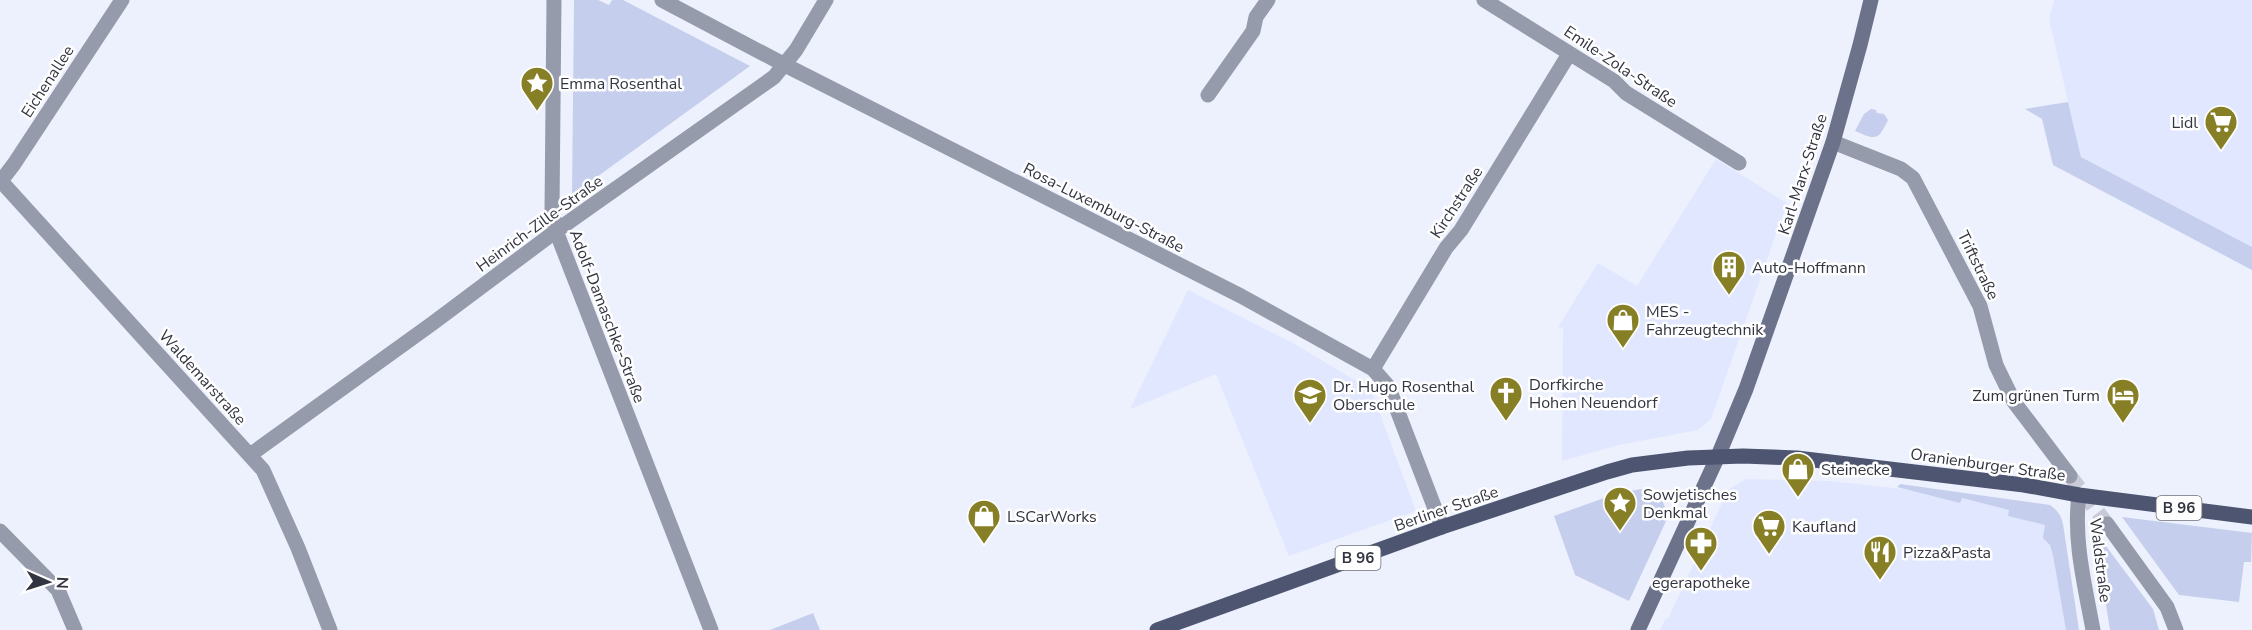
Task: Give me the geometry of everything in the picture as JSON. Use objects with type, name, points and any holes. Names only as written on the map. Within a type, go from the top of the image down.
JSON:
[{"type":"main road","name":"Karl-Marx-Straße","points":[[1638,630],[1718,456],[1753,369],[1833,142],[1871,0]]},
{"type":"main road","name":"Oranienburger Straße","points":[[1718,456],[1770,456],[1841,462],[2024,485],[2074,499],[2107,498],[2252,517]]},
{"type":"main road","name":"Berliner Straße","points":[[1157,630],[1442,527],[1619,468],[1718,456]]},
{"type":"street","name":"Eichenallee","points":[[0,180],[21,154],[122,0]]},
{"type":"street","name":"Adolf-Damaschke-Straße","points":[[554,0],[552,210],[556,231],[711,630]]},
{"type":"street","name":"Rosa-Luxemburg-Straße","points":[[662,0],[785,65],[1241,296],[1373,369],[1388,386],[1442,527]]},
{"type":"street","name":"Heinrich-Zille-Straße","points":[[250,455],[556,231],[774,77],[785,65],[826,0]]},
{"type":"street","points":[[1208,95],[1253,31],[1256,17],[1268,0]]},
{"type":"street","name":"Emile-Zola-Straße","points":[[1484,0],[1614,81],[1626,93],[1739,163]]},
{"type":"street","name":"Kirchstraße","points":[[1373,369],[1446,248],[1461,230],[1569,54]]},
{"type":"street","name":"Triftstraße","points":[[1833,142],[1901,169],[1913,178],[1980,306],[1996,365],[2014,402],[2070,476]]},
{"type":"street","name":"Waldemarstraße","points":[[0,180],[263,470],[298,548],[330,630]]},
{"type":"street","name":"Waldstraße","points":[[2074,499],[2081,562],[2093,630]]},
{"type":"street","points":[[2107,524],[2167,607],[2176,630]]},
{"type":"street","points":[[0,531],[58,590],[75,630]]},
{"type":"shaded area","points":[[574,0],[598,0],[609,5],[612,0],[623,0],[750,66],[572,195]]},
{"type":"shaded area","points":[[2054,0],[2252,0],[2252,247],[2081,157],[2049,19]]},
{"type":"shaded area","points":[[2068,102],[2081,157],[2252,247],[2252,270],[2053,165],[2042,119],[2025,109]]},
{"type":"shaded area","points":[[1871,109],[1884,114],[1888,120],[1882,132],[1876,137],[1855,131],[1864,114]]},
{"type":"shaded area","points":[[1716,159],[1787,203],[1711,419],[1698,430],[1619,445],[1562,461],[1563,328],[1558,327],[1598,263],[1637,286]]},
{"type":"shaded area","name":"Dr. Hugo Rosenthal Oberschule","points":[[1188,290],[1293,343],[1371,390],[1416,511],[1289,556],[1216,374],[1130,409]]},
{"type":"shaded area","points":[[1746,479],[1830,481],[2050,505],[2069,630],[1660,630],[1666,618],[1668,619],[1728,490]]},
{"type":"shaded area","points":[[1900,484],[2050,505],[2060,515],[2063,524],[2079,630],[2066,630],[2053,555],[2050,545],[2043,538],[2045,525],[2008,516],[2009,510],[1962,498],[1960,503],[1897,487]]},
{"type":"shaded area","points":[[1648,488],[1662,500],[1667,519],[1629,601],[1575,575],[1554,516],[1618,493]]},
{"type":"shaded area","points":[[2122,517],[2252,533],[2251,562],[2244,562],[2239,602],[2179,595]]},
{"type":"shaded area","points":[[2097,534],[2153,609],[2159,630],[2110,630],[2095,535]]},
{"type":"shaded area","points":[[813,613],[820,630],[770,630]]},
{"type":"tunnel","points":[[2070,476],[2107,524]]},
{"type":"place","name":"Emma Rosenthal","points":[[537,112]]},
{"type":"place","name":"Lidl","points":[[2221,151]]},
{"type":"place","name":"Auto-Hoffmann","points":[[1729,296]]},
{"type":"place","name":"MES - Fahrzeugtechnik","points":[[1623,349]]},
{"type":"place","name":"Dorfkirche Hohen Neuendorf","points":[[1506,422]]},
{"type":"place","name":"Dr. Hugo Rosenthal Oberschule","points":[[1310,424]]},
{"type":"place","name":"Zum grünen Turm","points":[[2123,424]]},
{"type":"place","name":"Steinecke","points":[[1798,498]]},
{"type":"place","name":"Sowjetisches Denkmal","points":[[1620,532]]},
{"type":"place","name":"LSCarWorks","points":[[984,545]]},
{"type":"place","name":"Kaufland","points":[[1769,555]]},
{"type":"place","name":"egerapotheke","points":[[1701,572]]},
{"type":"place","name":"Pizza&Pasta","points":[[1880,581]]}]
